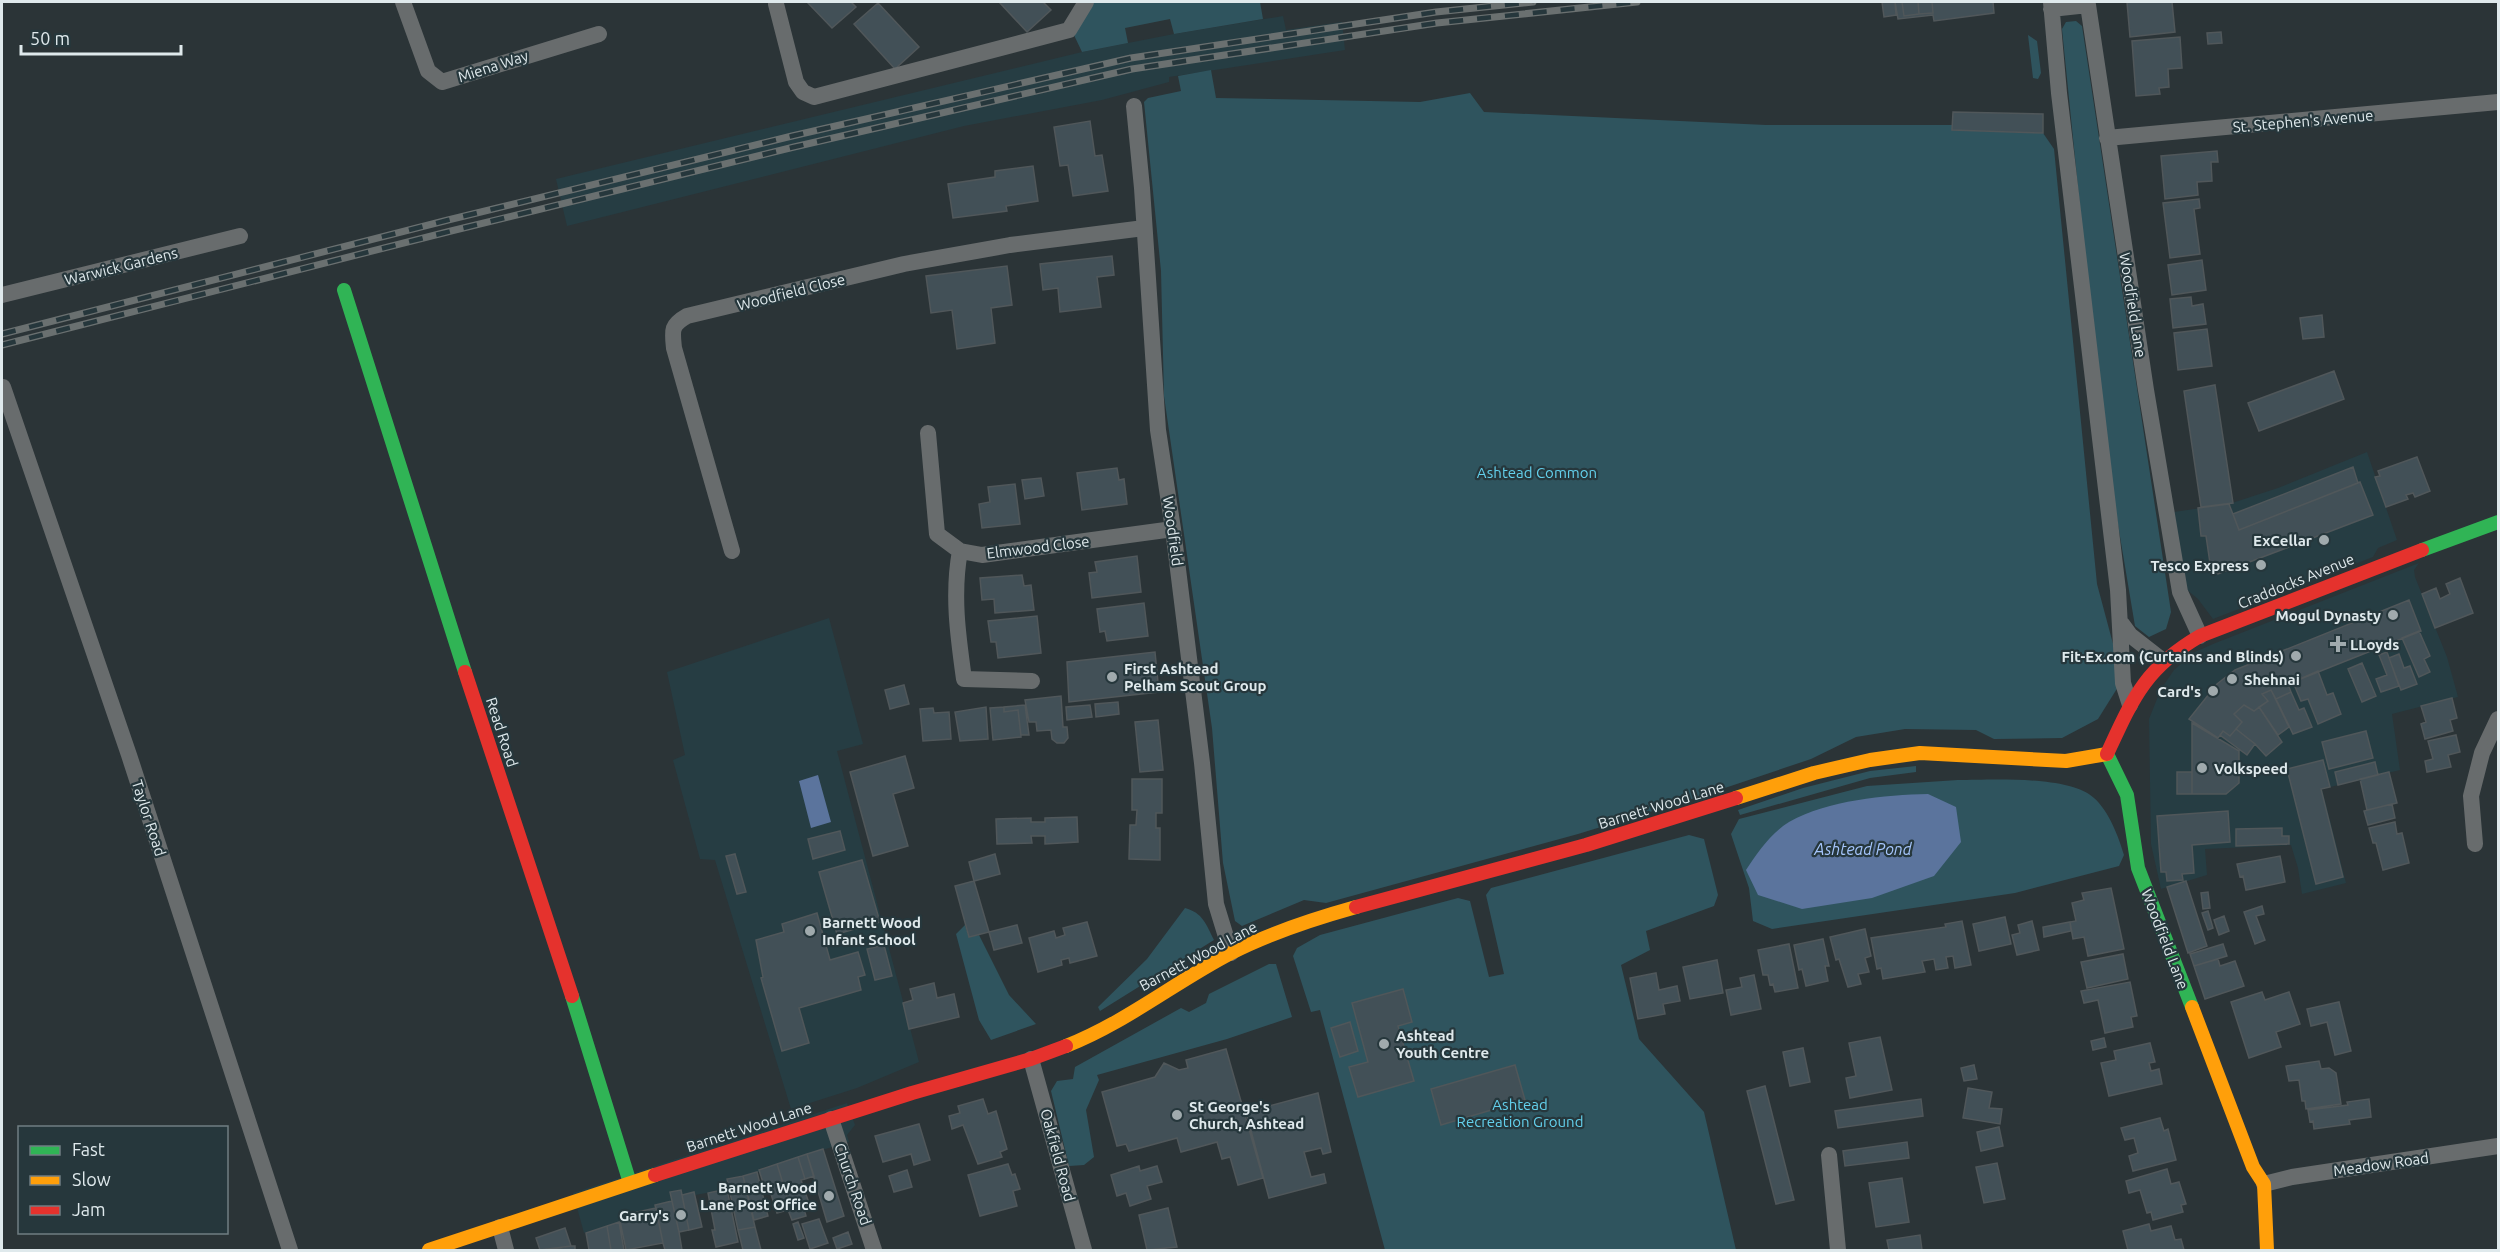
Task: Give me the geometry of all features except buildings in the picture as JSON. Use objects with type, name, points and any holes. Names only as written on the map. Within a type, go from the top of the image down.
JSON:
[{"type":"street","name":"Miena Way","points":[[403,2],[428,71],[442,82],[599,34]]},
{"type":"street","points":[[776,4],[796,82],[803,92],[814,97],[1069,30],[1086,2]]},
{"type":"street","name":"Woodfield Lane","points":[[2130,705],[2123,683],[2122,624],[2059,93],[2051,5],[2088,5],[2107,138],[2180,592],[2200,636]]},
{"type":"street","name":"St. Stephen's Avenue","points":[[2107,138],[2499,102]]},
{"type":"street","name":"Woodfield","points":[[1134,106],[1142,188],[1158,430],[1173,529],[1202,763],[1216,904],[1231,953]]},
{"type":"street","name":"Woodfield Close","points":[[732,551],[674,348],[671,329],[675,323],[687,316],[904,264],[1010,245],[1144,228]]},
{"type":"street","name":"Warwick Gardens","points":[[2,295],[240,236]]},
{"type":"street","name":"Read Road","points":[[344,290],[457,648],[562,963],[630,1184]]},
{"type":"street","name":"Taylor Road","points":[[3,387],[129,755],[290,1251]]},
{"type":"street","points":[[928,433],[937,534],[960,551],[955,577],[956,626],[964,679],[1032,681]]},
{"type":"street","name":"Craddocks Avenue","points":[[2130,705],[2143,681],[2162,660],[2200,636],[2499,522]]},
{"type":"street","name":"Elmwood Close","points":[[960,551],[982,555],[1173,529]]},
{"type":"street","points":[[2122,624],[2130,635],[2162,660]]},
{"type":"street","points":[[2107,754],[2130,705]]},
{"type":"street","points":[[2475,844],[2471,796],[2482,753],[2499,719]]},
{"type":"street","name":"Barnett Wood Lane","points":[[429,1251],[912,1092],[1031,1059],[1092,1036],[1231,953],[1313,919],[1586,845],[1814,772],[1870,760],[1920,753],[2066,761],[2107,754]]},
{"type":"street","name":"Woodfield Lane","points":[[2107,754],[2127,795],[2138,868],[2253,1167],[2264,1184],[2267,1251]]},
{"type":"street","name":"Oakfield Road","points":[[1031,1059],[1084,1251]]},
{"type":"street","name":"Church Road","points":[[831,1119],[874,1251]]},
{"type":"street","name":"Meadow Road","points":[[2264,1184],[2292,1177],[2499,1146]]},
{"type":"street","points":[[1829,1155],[1838,1251]]},
{"type":"street","points":[[500,1227],[506,1251]]},
{"type":"shaded area","points":[[1283,16],[1286,30],[1342,22],[1345,50],[1169,77],[1169,82],[1102,100],[964,126],[567,226],[556,179],[1082,52]]},
{"type":"shaded area","points":[[2367,452],[2397,540],[2378,548],[2373,557],[2213,619],[2198,599],[2186,589],[2174,512],[2229,504],[2278,488]]},
{"type":"shaded area","points":[[2419,563],[2414,570],[2415,577],[2447,657],[2458,697],[2392,714],[2400,770],[2322,789],[2346,883],[2302,894],[2291,845],[2205,849],[2207,875],[2161,889],[2151,844],[2149,719],[2161,689],[2174,670],[2195,652],[2213,644]]},
{"type":"shaded area","name":"Barnett Wood Infant School","points":[[829,618],[863,744],[837,751],[919,1062],[857,1088],[791,1109],[715,860],[700,859],[673,760],[685,755],[667,672]]},
{"type":"shaded area","points":[[847,1103],[855,1125],[847,1135],[849,1142],[759,1169],[759,1172],[727,1179],[729,1189],[682,1195],[672,1201],[656,1205],[656,1208],[620,1215],[620,1222],[584,1233],[573,1193]]},
{"type":"green space","points":[[1094,2],[1260,2],[1263,19],[1174,34],[1170,19],[1125,28],[1128,43],[1082,52],[1073,33]]},
{"type":"green space","points":[[2076,21],[2082,26],[2171,612],[2166,629],[2149,637],[2135,626],[2103,435],[2062,29],[2066,22]]},
{"type":"green space","points":[[2028,35],[2037,41],[2041,73],[2038,79],[2033,78]]},
{"type":"green space","name":"Ashtead Common","points":[[1211,70],[1216,98],[1420,102],[1470,93],[1484,112],[1766,125],[1952,125],[1952,130],[2043,133],[2054,149],[2097,584],[2116,655],[2118,687],[2098,719],[2062,738],[1994,739],[1976,730],[1905,729],[1856,737],[1811,759],[1578,834],[1326,903],[1304,900],[1242,926],[1235,921],[1223,863],[1212,728],[1164,396],[1161,271],[1144,102],[1148,98],[1181,91],[1178,76]]},
{"type":"green space","points":[[1916,766],[1916,772],[1870,778],[1740,815],[1738,810],[1803,788],[1870,771]]},
{"type":"green space","points":[[1958,780],[2029,780],[2067,785],[2082,791],[2099,803],[2113,825],[2124,855],[2119,866],[2015,893],[1772,929],[1753,921],[1749,888],[1731,834],[1739,819],[1867,786]]},
{"type":"green space","name":"Ashtead Recreation Ground","points":[[1689,835],[1704,839],[1718,895],[1714,906],[1646,931],[1650,950],[1621,965],[1639,1039],[1704,1112],[1736,1250],[1385,1250],[1320,1010],[1311,1012],[1293,956],[1297,948],[1320,935],[1458,898],[1470,901],[1489,977],[1504,974],[1486,895],[1491,888]]},
{"type":"green space","points":[[1185,908],[1200,916],[1214,940],[1100,1011],[1098,1007],[1147,959]]},
{"type":"green space","points":[[965,925],[969,937],[979,935],[1009,995],[1036,1024],[991,1040],[979,1020],[956,934]]},
{"type":"green space","points":[[1269,964],[1276,964],[1292,1017],[1227,1039],[1097,1075],[1099,1080],[1086,1110],[1094,1157],[1084,1165],[1069,1166],[1051,1091],[1057,1081],[1073,1079],[1075,1067],[1181,1008],[1189,1012],[1206,1003],[1209,994]]},
{"type":"water","points":[[818,775],[831,822],[811,828],[799,781]]},
{"type":"water","name":"Ashtead Pond","points":[[1928,794],[1956,807],[1961,842],[1934,876],[1872,898],[1802,909],[1758,895],[1746,870],[1770,838],[1789,822],[1821,808],[1857,800]]},
{"type":"railway","points":[[2,334],[448,220],[792,136],[1131,58],[1436,12],[1533,2]]},
{"type":"railway","points":[[2,345],[794,147],[1132,69],[1437,23],[1637,2]]},
{"type":"traffic: fast","points":[[344,290],[465,672]]},
{"type":"traffic: fast","points":[[2422,550],[2498,522]]},
{"type":"traffic: fast","points":[[2107,754],[2127,795],[2138,868],[2192,1007]]},
{"type":"traffic: fast","points":[[572,996],[630,1183]]},
{"type":"traffic: slow","points":[[1736,798],[1814,773],[1870,760],[1920,753],[2066,761],[2107,754]]},
{"type":"traffic: slow","points":[[1066,1046],[1109,1026],[1231,953],[1292,927],[1356,907]]},
{"type":"traffic: slow","points":[[2192,1007],[2253,1167],[2264,1184],[2267,1250]]},
{"type":"traffic: slow","points":[[429,1250],[655,1175]]},
{"type":"traffic: jam","points":[[2107,754],[2133,700],[2153,673],[2181,648],[2200,636],[2422,550]]},
{"type":"traffic: jam","points":[[465,672],[572,996]]},
{"type":"traffic: jam","points":[[1356,907],[1586,845],[1736,798]]},
{"type":"traffic: jam","points":[[655,1175],[912,1093],[1031,1059],[1066,1046]]},
{"type":"place","name":"ExCellar","points":[[2324,540]]},
{"type":"place","name":"Tesco Express","points":[[2261,565]]},
{"type":"place","name":"Mogul Dynasty","points":[[2393,615]]},
{"type":"place","name":"LLoyds","points":[[2338,644]]},
{"type":"place","name":"Fit-Ex.com (Curtains and Blinds)","points":[[2296,656]]},
{"type":"place","name":"First Ashtead Pelham Scout Group","points":[[1112,677]]},
{"type":"place","name":"Shehnai","points":[[2232,679]]},
{"type":"place","name":"Card's","points":[[2213,691]]},
{"type":"place","name":"Volkspeed","points":[[2202,768]]},
{"type":"place","name":"Barnett Wood Infant School","points":[[810,931]]},
{"type":"place","name":"Ashtead Youth Centre","points":[[1384,1044]]},
{"type":"place","name":"St George's Church, Ashtead","points":[[1177,1115]]},
{"type":"place","name":"Barnett Wood Lane Post Office","points":[[829,1196]]},
{"type":"place","name":"Garry's","points":[[681,1215]]}]
